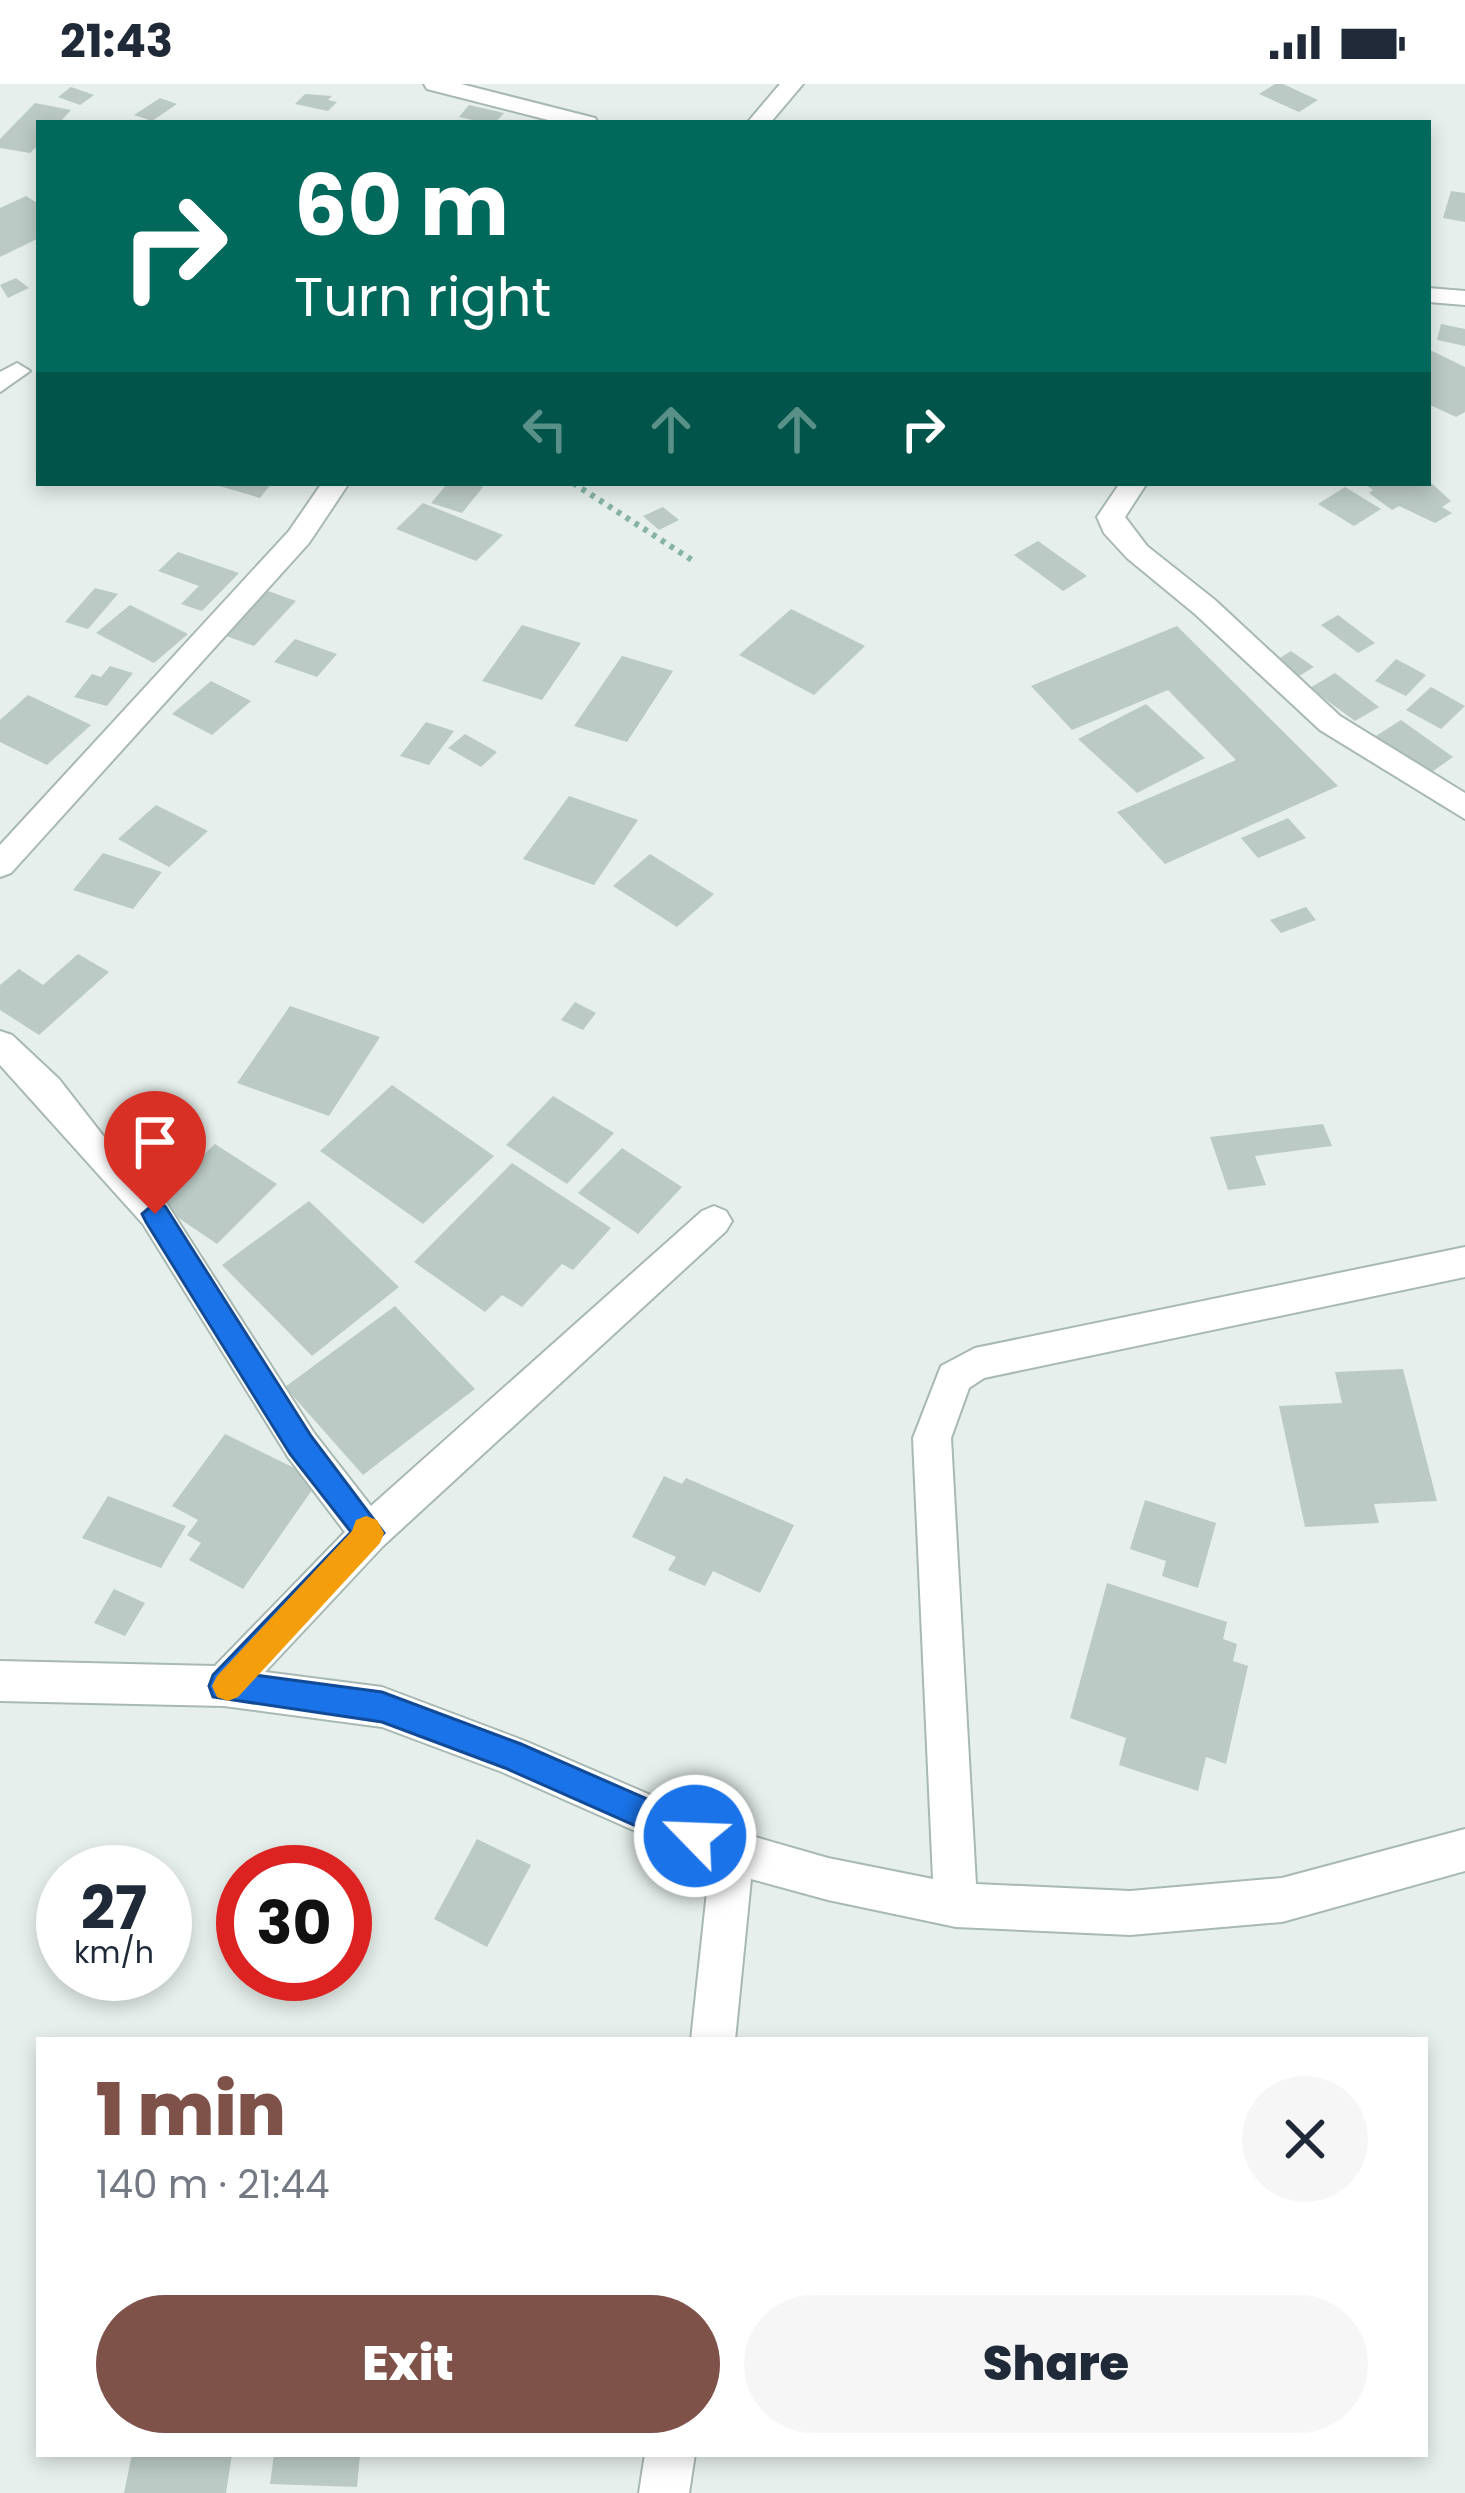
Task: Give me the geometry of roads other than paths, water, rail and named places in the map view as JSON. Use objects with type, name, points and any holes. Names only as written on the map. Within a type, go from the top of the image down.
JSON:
[{"type":"street","points":[[435,84],[575,120]]},
{"type":"street","points":[[761,120],[792,84]]},
{"type":"street","points":[[1431,295],[1465,298]]},
{"type":"street","points":[[0,866],[299,537],[334,486]]},
{"type":"street","points":[[1132,486],[1111,518],[1136,552],[1205,607],[1330,723],[1465,808]]},
{"type":"street","points":[[0,1044],[47,1089],[96,1153],[155,1214],[301,1445],[369,1533]]},
{"type":"street","points":[[224,1686],[369,1533],[714,1221]]},
{"type":"street","points":[[956,1905],[932,1438],[954,1378],[975,1364],[1465,1262]]},
{"type":"street","points":[[0,1681],[224,1686],[382,1707],[510,1755],[732,1852],[828,1879],[956,1905],[1130,1912],[1282,1900],[1465,1850]]},
{"type":"street","points":[[713,2037],[732,1852]]},
{"type":"street","points":[[664,2493],[670,2457]]}]
